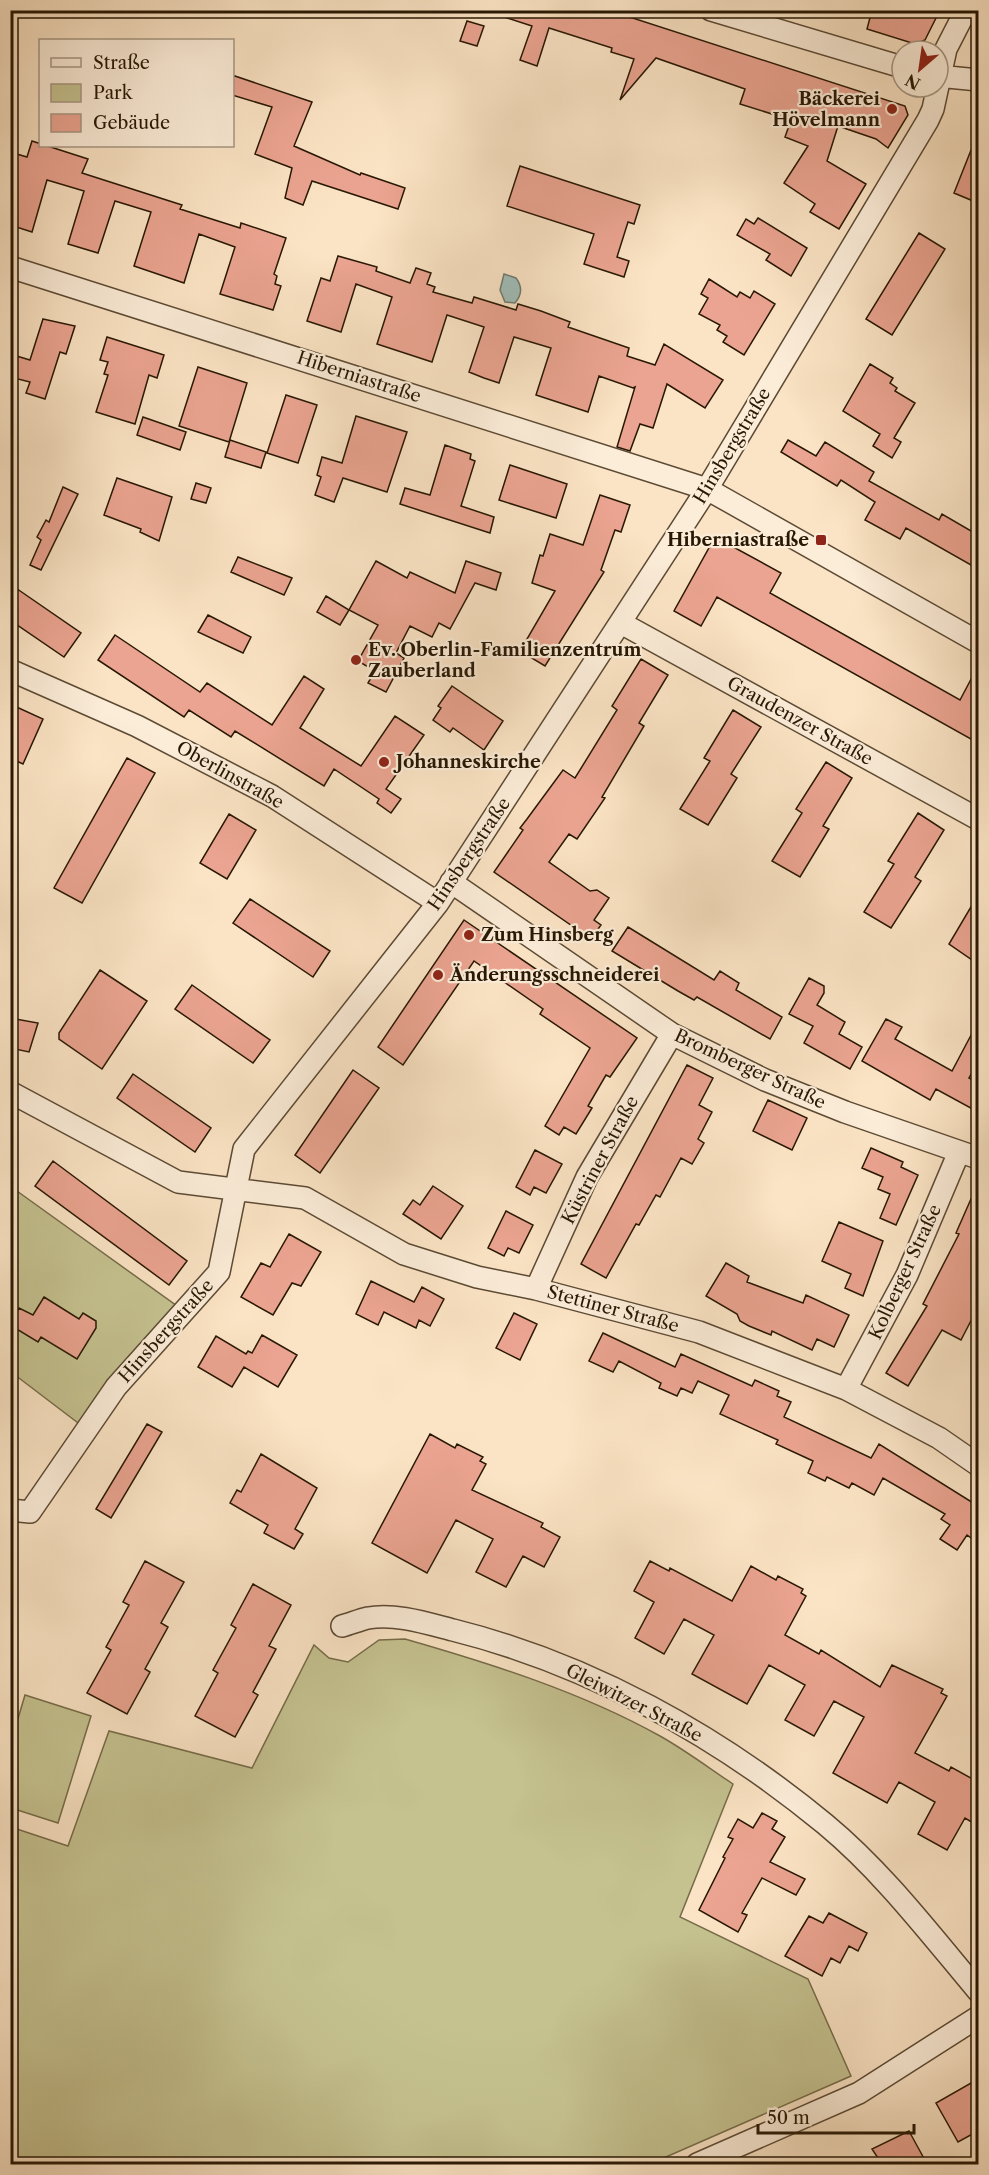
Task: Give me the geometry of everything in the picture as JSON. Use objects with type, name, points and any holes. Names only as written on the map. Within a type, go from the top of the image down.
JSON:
[{"type":"street","points":[[711,10],[890,63]]},
{"type":"street","name":"Hinsbergstraße","points":[[950,40],[966,10]]},
{"type":"street","points":[[950,77],[978,80]]},
{"type":"street","name":"Hinsbergstraße","points":[[20,1511],[116,1388],[219,1272],[244,1149],[438,903],[707,489],[924,126],[933,109],[935,99]]},
{"type":"street","name":"Hiberniastraße","points":[[10,267],[707,489],[978,642]]},
{"type":"street","name":"Graudenzer Straße","points":[[621,623],[978,819]]},
{"type":"street","name":"Oberlinstraße","points":[[10,670],[137,726],[272,796],[438,903]]},
{"type":"street","name":"Bromberger Straße","points":[[451,882],[672,1034],[765,1080],[845,1112],[969,1155]]},
{"type":"street","name":"Küstriner Straße","points":[[536,1289],[587,1177],[672,1034]]},
{"type":"street","name":"Stettiner Straße","points":[[10,1092],[178,1182],[305,1198],[404,1254],[477,1277],[536,1289],[699,1332],[846,1389],[939,1438],[978,1465]]},
{"type":"street","name":"Kolberger Straße","points":[[846,1389],[969,1155]]},
{"type":"street","name":"Gleiwitzer Straße","points":[[342,1626],[369,1618],[414,1620],[491,1640],[589,1677],[682,1724],[752,1768],[826,1825],[902,1900],[978,1991]]},
{"type":"street","points":[[697,2164],[858,2093],[978,2017]]},
{"type":"green space","points":[[10,1186],[184,1311],[86,1429],[11,1372]]},
{"type":"green space","points":[[405,1639],[536,1680],[599,1706],[669,1741],[733,1784],[680,1917],[808,1979],[851,2076],[650,2164],[11,2164],[11,1827],[68,1846],[109,1731],[252,1768],[314,1645],[329,1658],[348,1662],[379,1640]]},
{"type":"green space","points":[[25,1695],[91,1716],[58,1823],[11,1808],[11,1742]]},
{"type":"water","points":[[504,274],[516,278],[519,284],[520,294],[515,303],[505,302],[500,290]]},
{"type":"building","points":[[495,10],[608,10],[905,106],[908,115],[888,148],[876,139],[838,126],[827,161],[866,184],[839,229],[810,212],[815,204],[784,183],[808,146],[785,137],[791,120],[740,104],[745,89],[656,58],[620,100],[634,59],[611,52],[612,48],[549,28],[537,66],[520,60],[532,26],[495,14]]},
{"type":"building","points":[[872,10],[940,10],[926,39],[899,39],[867,29]]},
{"type":"building","points":[[467,21],[484,26],[477,46],[460,41]]},
{"type":"building","points":[[234,76],[312,102],[294,146],[360,175],[361,173],[405,188],[398,209],[312,181],[303,205],[285,198],[292,168],[255,154],[272,107],[234,96]]},
{"type":"building","points":[[978,135],[978,203],[954,193]]},
{"type":"building","points":[[32,141],[39,143],[39,147],[51,147],[88,159],[82,173],[182,205],[180,209],[240,228],[241,223],[286,238],[274,274],[277,276],[275,284],[281,286],[273,310],[220,294],[235,247],[199,234],[184,283],[134,266],[151,212],[115,201],[98,253],[68,244],[84,191],[47,180],[32,232],[10,225],[10,152],[27,157]]},
{"type":"building","points":[[520,166],[640,205],[634,224],[628,222],[617,257],[629,261],[624,277],[584,264],[594,234],[507,206]]},
{"type":"building","points":[[758,218],[807,248],[791,276],[766,260],[770,254],[737,235],[746,219],[754,224]]},
{"type":"building","points":[[919,233],[945,249],[892,335],[866,319]]},
{"type":"building","points":[[338,256],[377,267],[376,271],[410,283],[416,268],[431,273],[427,284],[435,287],[433,292],[472,303],[474,297],[516,310],[518,304],[541,311],[570,322],[568,327],[629,348],[627,356],[655,365],[664,344],[723,380],[705,408],[667,384],[653,428],[640,424],[630,451],[617,447],[635,387],[599,376],[588,412],[536,395],[551,348],[514,337],[499,383],[469,372],[484,327],[447,315],[432,362],[377,344],[392,297],[356,284],[341,332],[307,321],[321,278],[330,281]]},
{"type":"building","points":[[709,279],[737,297],[740,292],[750,298],[754,291],[775,304],[744,355],[723,342],[727,336],[717,330],[720,325],[699,314],[708,298],[701,294]]},
{"type":"building","points":[[43,319],[75,326],[66,354],[60,352],[45,399],[26,393],[30,382],[10,377],[10,354],[30,360]]},
{"type":"building","points":[[107,337],[164,355],[157,378],[149,375],[135,424],[96,412],[108,375],[104,374],[108,362],[100,360]]},
{"type":"building","points":[[870,364],[893,378],[890,383],[897,388],[895,391],[915,403],[894,438],[901,442],[892,458],[873,446],[880,434],[843,411]]},
{"type":"building","points":[[198,367],[247,383],[229,442],[179,426]]},
{"type":"building","points":[[286,395],[317,405],[298,463],[267,453]]},
{"type":"building","points":[[356,416],[407,432],[387,492],[343,478],[334,502],[315,495],[321,477],[317,475],[322,457],[342,463]]},
{"type":"building","points":[[143,417],[186,432],[180,450],[137,435]]},
{"type":"building","points":[[230,440],[266,452],[261,468],[225,457]]},
{"type":"building","points":[[788,440],[816,456],[825,442],[874,472],[869,481],[939,520],[942,514],[978,535],[978,569],[906,528],[900,539],[865,520],[875,502],[841,480],[837,486],[781,452]]},
{"type":"building","points":[[445,445],[471,454],[470,459],[475,461],[461,506],[494,517],[490,533],[400,504],[405,488],[430,495]]},
{"type":"building","points":[[510,465],[567,484],[556,518],[499,500]]},
{"type":"building","points":[[117,478],[172,497],[159,541],[140,532],[141,529],[104,515]]},
{"type":"building","points":[[196,483],[211,488],[206,503],[191,499]]},
{"type":"building","points":[[63,487],[78,494],[41,570],[30,565],[41,540],[37,537],[46,520],[49,522]]},
{"type":"building","points":[[600,495],[630,505],[621,532],[615,530],[601,570],[604,572],[545,666],[520,651],[555,591],[532,583],[540,555],[543,556],[550,534],[583,545]]},
{"type":"building","points":[[715,537],[781,573],[770,593],[960,700],[978,666],[978,743],[717,597],[701,626],[674,611]]},
{"type":"building","points":[[238,557],[292,578],[284,595],[231,572]]},
{"type":"building","points":[[376,561],[407,578],[410,572],[455,593],[466,561],[501,573],[496,590],[475,583],[450,629],[439,623],[432,637],[410,626],[396,653],[404,658],[386,692],[368,683],[375,671],[358,661],[378,625],[349,610]]},
{"type":"building","points":[[10,584],[81,633],[64,657],[10,620]]},
{"type":"building","points":[[326,596],[349,610],[340,625],[317,612]]},
{"type":"building","points":[[208,615],[251,637],[243,653],[198,632]]},
{"type":"building","points":[[115,635],[200,692],[207,683],[272,725],[304,676],[324,689],[300,728],[361,766],[395,716],[424,735],[386,789],[401,799],[391,813],[377,803],[379,799],[334,769],[324,786],[235,731],[231,737],[189,710],[184,717],[98,660]]},
{"type":"building","points":[[641,659],[668,675],[639,723],[644,726],[602,797],[605,798],[577,839],[569,834],[549,862],[590,891],[597,890],[609,898],[594,920],[601,925],[591,939],[494,872],[523,830],[520,828],[563,770],[575,778],[617,710],[612,706]]},
{"type":"building","points":[[452,686],[503,721],[484,750],[453,728],[450,732],[433,720],[441,708],[438,706]]},
{"type":"building","points":[[10,704],[43,719],[23,764],[10,758]]},
{"type":"building","points":[[733,710],[761,727],[731,774],[737,778],[708,825],[680,809],[710,761],[704,758]]},
{"type":"building","points":[[127,758],[155,773],[82,903],[54,888]]},
{"type":"building","points":[[826,762],[852,778],[823,826],[829,829],[800,877],[772,861],[802,813],[796,809]]},
{"type":"building","points":[[918,813],[944,830],[915,877],[921,881],[891,928],[864,912],[894,864],[888,861]]},
{"type":"building","points":[[229,814],[256,830],[227,879],[200,863]]},
{"type":"building","points":[[978,895],[978,964],[949,944]]},
{"type":"building","points":[[250,899],[330,951],[313,977],[233,923]]},
{"type":"building","points":[[464,920],[637,1038],[610,1077],[606,1075],[588,1106],[592,1108],[576,1134],[564,1127],[559,1135],[545,1126],[590,1048],[540,1014],[543,1009],[474,961],[403,1065],[378,1047]]},
{"type":"building","points":[[628,927],[714,980],[720,971],[739,983],[736,990],[782,1017],[770,1039],[697,997],[694,1000],[612,951]]},
{"type":"building","points":[[100,970],[147,1001],[102,1069],[59,1039],[59,1033]]},
{"type":"building","points":[[809,978],[824,986],[824,993],[817,1005],[845,1022],[839,1034],[862,1047],[850,1069],[804,1043],[813,1026],[789,1014]]},
{"type":"building","points":[[192,985],[270,1040],[253,1063],[175,1009]]},
{"type":"building","points":[[10,1018],[38,1023],[29,1052],[10,1048]]},
{"type":"building","points":[[886,1019],[902,1027],[895,1039],[952,1071],[978,1022],[978,1063],[969,1078],[978,1083],[978,1112],[936,1089],[930,1100],[862,1061]]},
{"type":"building","points":[[687,1065],[713,1078],[699,1105],[712,1112],[698,1139],[704,1143],[692,1164],[681,1158],[660,1197],[656,1195],[639,1225],[636,1224],[606,1278],[581,1264]]},
{"type":"building","points":[[353,1070],[379,1088],[320,1173],[295,1155]]},
{"type":"building","points":[[133,1074],[211,1128],[195,1152],[117,1098]]},
{"type":"building","points":[[768,1100],[807,1118],[792,1150],[753,1131]]},
{"type":"building","points":[[871,1148],[903,1162],[901,1167],[918,1175],[896,1225],[880,1218],[890,1194],[878,1189],[883,1177],[862,1168]]},
{"type":"building","points":[[535,1150],[562,1164],[546,1193],[534,1187],[530,1195],[516,1187]]},
{"type":"building","points":[[53,1161],[187,1261],[169,1285],[35,1186]]},
{"type":"building","points":[[978,1183],[978,1307],[961,1340],[942,1330],[908,1386],[886,1373],[927,1306],[923,1304],[959,1234],[956,1233]]},
{"type":"building","points":[[433,1186],[463,1206],[441,1239],[403,1214],[413,1200],[420,1205]]},
{"type":"building","points":[[506,1211],[533,1225],[519,1253],[508,1248],[504,1256],[488,1248]]},
{"type":"building","points":[[839,1222],[883,1241],[863,1296],[845,1288],[851,1274],[822,1261]]},
{"type":"building","points":[[289,1234],[321,1252],[301,1286],[292,1283],[273,1315],[241,1297],[261,1263],[270,1267]]},
{"type":"building","points":[[726,1263],[749,1276],[747,1282],[803,1303],[806,1295],[849,1315],[834,1347],[817,1339],[812,1350],[772,1331],[771,1335],[740,1321],[737,1314],[706,1296]]},
{"type":"building","points":[[371,1281],[414,1302],[422,1287],[444,1299],[430,1326],[419,1320],[416,1328],[384,1312],[378,1325],[356,1314]]},
{"type":"building","points":[[44,1297],[79,1319],[83,1313],[96,1321],[96,1328],[77,1359],[41,1337],[38,1342],[10,1325],[19,1308],[33,1315]]},
{"type":"building","points":[[514,1313],[537,1324],[520,1360],[496,1348]]},
{"type":"building","points":[[603,1333],[675,1367],[681,1354],[752,1386],[755,1380],[779,1391],[777,1396],[791,1402],[784,1417],[871,1458],[879,1444],[978,1506],[978,1543],[967,1535],[957,1550],[940,1539],[950,1525],[941,1519],[945,1514],[883,1478],[874,1495],[852,1483],[849,1488],[827,1477],[825,1481],[808,1473],[813,1461],[776,1444],[778,1440],[720,1414],[729,1395],[698,1381],[692,1393],[681,1388],[677,1396],[659,1388],[661,1383],[619,1361],[613,1372],[589,1361]]},
{"type":"building","points":[[262,1335],[297,1355],[278,1387],[244,1367],[232,1387],[198,1367],[216,1336],[246,1354],[248,1351],[252,1353]]},
{"type":"building","points":[[147,1424],[162,1432],[111,1518],[96,1509]]},
{"type":"building","points":[[430,1434],[455,1448],[457,1444],[483,1457],[480,1461],[486,1464],[472,1490],[543,1523],[541,1527],[560,1537],[544,1567],[523,1556],[506,1587],[476,1572],[493,1539],[456,1520],[427,1573],[372,1543]]},
{"type":"building","points":[[261,1454],[317,1488],[295,1529],[303,1534],[294,1549],[264,1533],[268,1525],[230,1503],[237,1490],[241,1492]]},
{"type":"building","points":[[145,1561],[184,1582],[161,1623],[168,1627],[145,1669],[150,1672],[127,1714],[87,1693],[111,1650],[106,1647],[129,1605],[123,1602]]},
{"type":"building","points":[[650,1561],[669,1571],[670,1568],[732,1601],[751,1566],[776,1580],[778,1576],[803,1589],[801,1593],[806,1596],[785,1635],[819,1654],[821,1650],[880,1687],[892,1665],[943,1689],[941,1693],[947,1696],[915,1753],[949,1771],[951,1767],[978,1782],[978,1826],[965,1818],[947,1850],[918,1834],[935,1802],[899,1782],[887,1803],[833,1773],[864,1717],[834,1701],[814,1736],[785,1720],[805,1685],[769,1665],[747,1704],[692,1674],[714,1635],[684,1619],[664,1654],[635,1638],[654,1602],[634,1591]]},
{"type":"building","points":[[253,1584],[291,1605],[269,1646],[276,1649],[253,1692],[258,1695],[235,1737],[195,1716],[218,1673],[213,1670],[236,1628],[231,1625]]},
{"type":"building","points":[[762,1813],[777,1821],[772,1829],[785,1837],[770,1862],[805,1879],[796,1895],[762,1878],[742,1913],[747,1915],[738,1932],[699,1910],[725,1858],[723,1857],[733,1839],[728,1837],[738,1819],[753,1828]]},
{"type":"building","points":[[829,1913],[867,1933],[858,1951],[849,1946],[840,1963],[831,1958],[822,1976],[785,1956],[809,1916],[823,1923]]},
{"type":"building","points":[[978,2079],[978,2131],[958,2142],[936,2103]]},
{"type":"building","points":[[909,2131],[927,2164],[882,2164],[872,2149]]},
{"type":"place","name":"Bäckerei Hövelmann","points":[[892,109]]},
{"type":"place","name":"Hiberniastraße","points":[[821,540]]},
{"type":"place","name":"Ev. Oberlin-Familienzentrum Zauberland","points":[[356,660]]},
{"type":"place","name":"Johanneskirche","points":[[384,762]]},
{"type":"place","name":"Zum Hinsberg","points":[[469,935]]},
{"type":"place","name":"Änderungsschneiderei","points":[[438,975]]}]
